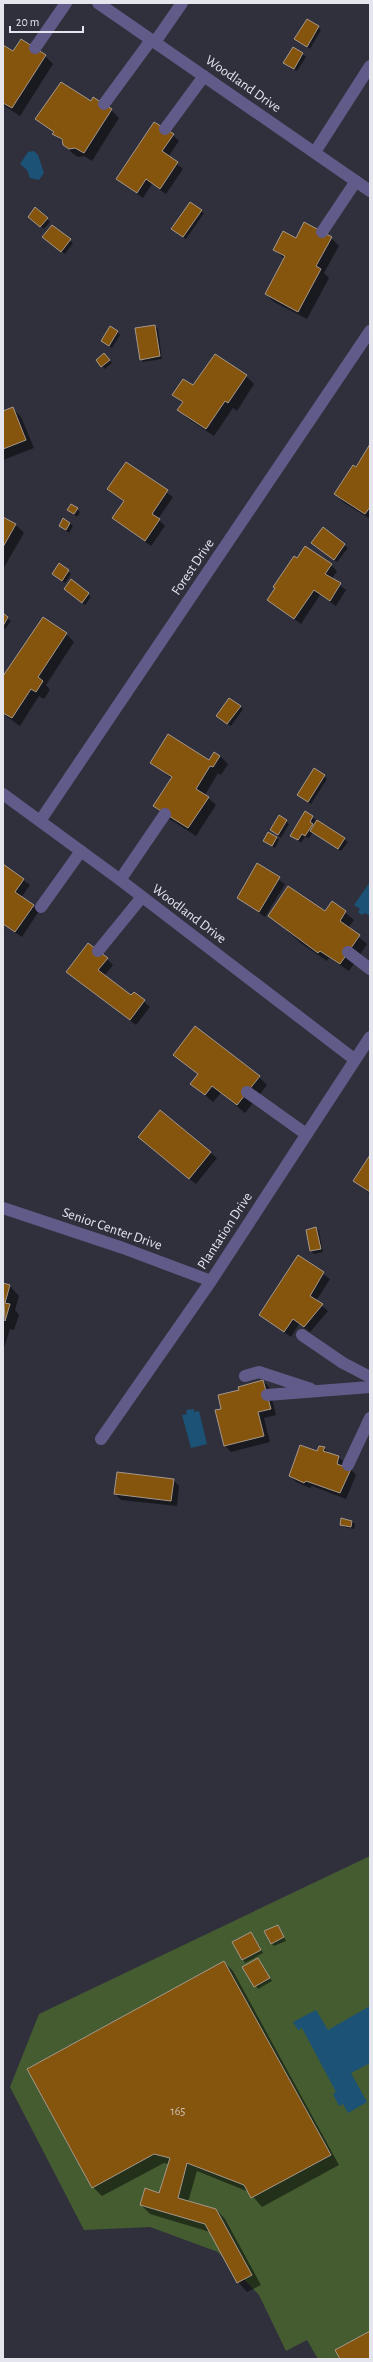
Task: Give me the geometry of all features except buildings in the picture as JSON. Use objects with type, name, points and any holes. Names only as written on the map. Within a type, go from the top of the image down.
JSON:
[{"type":"street","points":[[35,48],[66,3]]},
{"type":"street","name":"Woodland Drive","points":[[98,3],[370,191]]},
{"type":"street","points":[[104,104],[182,3]]},
{"type":"street","points":[[315,152],[370,66]]},
{"type":"street","points":[[165,129],[204,76]]},
{"type":"street","points":[[322,232],[356,181]]},
{"type":"street","name":"Forest Drive","points":[[40,821],[370,331]]},
{"type":"street","name":"Woodland Drive","points":[[3,794],[120,880],[354,1059]]},
{"type":"street","points":[[120,880],[165,814]]},
{"type":"street","points":[[40,907],[81,851]]},
{"type":"street","points":[[98,951],[142,897]]},
{"type":"street","points":[[348,952],[370,968]]},
{"type":"street","name":"Plantation Drive","points":[[101,1439],[211,1281],[354,1059],[370,1037]]},
{"type":"street","points":[[248,1092],[306,1134]]},
{"type":"street","name":"Senior Center Drive","points":[[3,1208],[123,1248],[211,1281]]},
{"type":"street","points":[[302,1335],[343,1363],[370,1377]]},
{"type":"street","points":[[245,1376],[259,1372],[316,1391]]},
{"type":"street","points":[[267,1395],[370,1387]]},
{"type":"street","points":[[348,1465],[370,1418]]},
{"type":"green space","points":[[370,1856],[370,2359],[318,2359],[307,2340],[286,2351],[259,2295],[218,2252],[150,2227],[84,2230],[10,2087],[39,2014]]},
{"type":"water","points":[[34,151],[38,155],[44,173],[39,180],[30,178],[27,170],[20,164],[28,152]]},
{"type":"water","points":[[370,882],[370,916],[365,913],[362,915],[358,912],[360,909],[354,905]]},
{"type":"water","points":[[194,1409],[194,1412],[199,1411],[207,1444],[191,1448],[182,1415],[187,1414],[186,1410]]},
{"type":"water","points":[[370,2006],[370,2063],[351,2073],[367,2102],[348,2113],[343,2104],[339,2106],[333,2094],[336,2092],[302,2028],[298,2030],[293,2022],[316,2010],[328,2030]]}]
